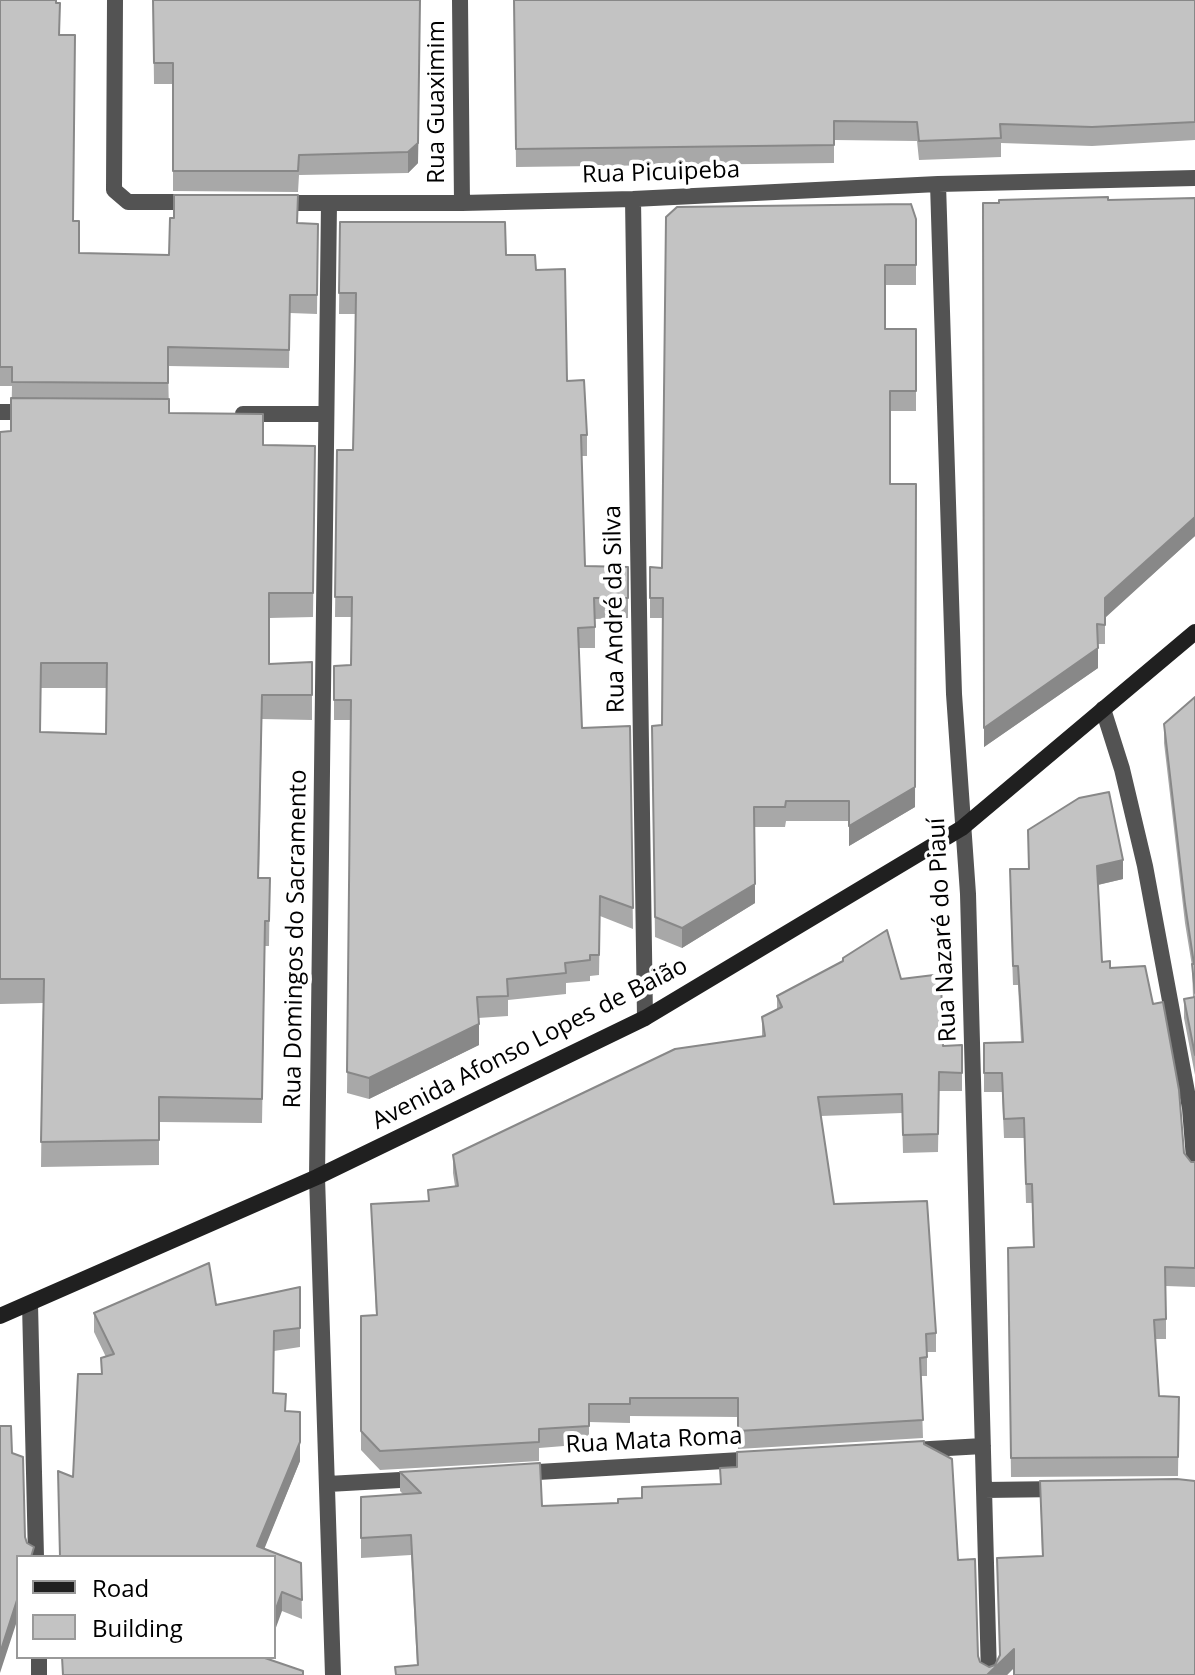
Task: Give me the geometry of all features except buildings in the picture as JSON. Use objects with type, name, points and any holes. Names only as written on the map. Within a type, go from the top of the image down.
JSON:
[{"type":"street","points":[[115,0],[114,190],[128,202],[205,202]]},
{"type":"street","name":"Rua Guaximim","points":[[460,0],[462,203]]},
{"type":"street","name":"Rua Picuipeba","points":[[267,202],[462,203],[633,199],[938,184],[1195,178]]},
{"type":"street","name":"Rua Nazaré do Piauí","points":[[938,184],[954,694],[968,894],[989,1675]]},
{"type":"street","name":"Rua André da Silva","points":[[633,199],[645,1018]]},
{"type":"street","name":"Rua Domingos do Sacramento","points":[[329,203],[317,1177],[333,1675]]},
{"type":"street","points":[[0,412],[46,412]]},
{"type":"street","points":[[232,414],[325,414]]},
{"type":"street","name":"Avenida Afonso Lopes de Baião","points":[[0,1316],[317,1177],[645,1018],[962,828],[1195,632]]},
{"type":"street","points":[[1103,709],[1122,769],[1145,866],[1190,1108],[1195,1171]]},
{"type":"street","points":[[30,1304],[36,1555]]},
{"type":"street","points":[[889,1452],[983,1446]]},
{"type":"street","name":"Rua Mata Roma","points":[[500,1474],[780,1458]]},
{"type":"street","points":[[328,1484],[437,1478]]},
{"type":"street","points":[[984,1490],[1074,1489]]}]
